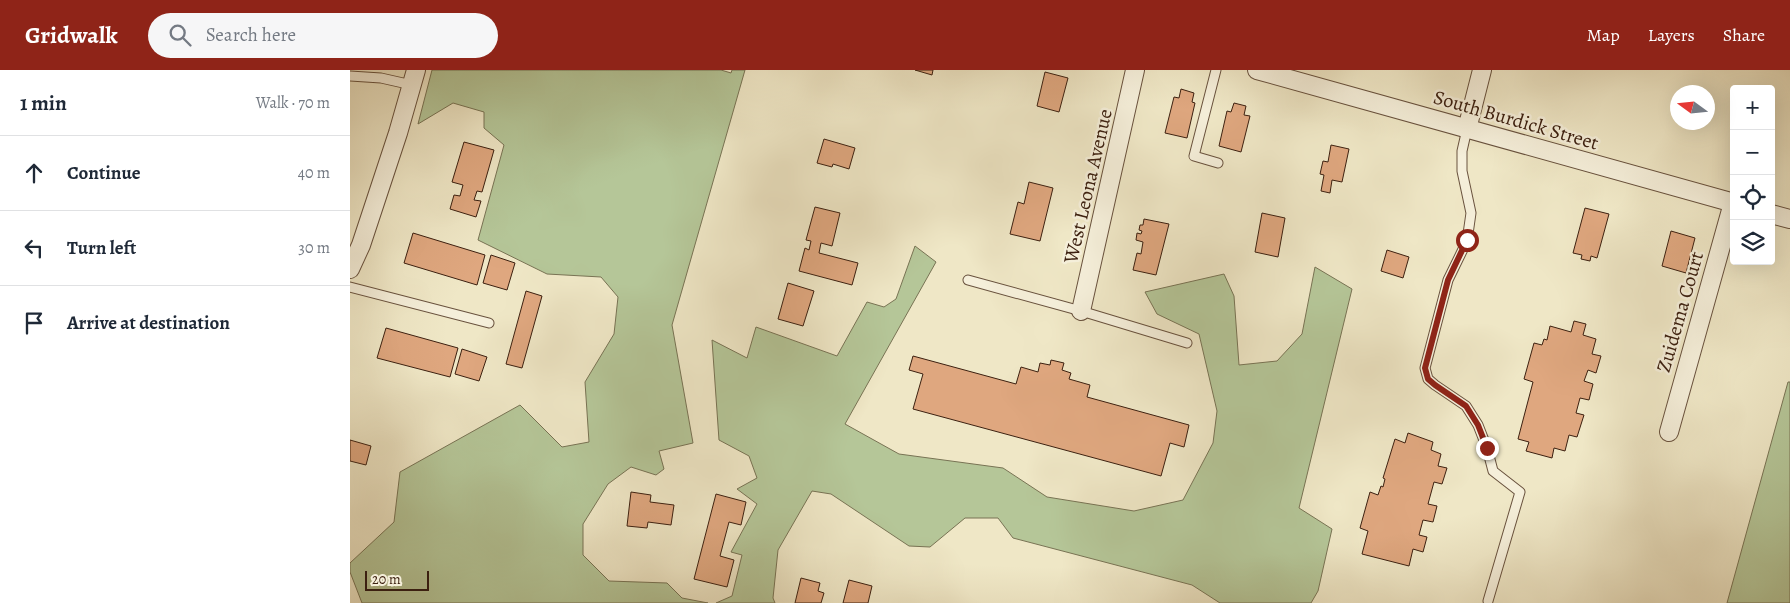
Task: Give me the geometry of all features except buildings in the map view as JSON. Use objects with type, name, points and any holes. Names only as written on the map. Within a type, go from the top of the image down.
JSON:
[{"type":"street","name":"West Leona Avenue","points":[[1082,311],[1135,70]]},
{"type":"street","name":"South Burdick Street","points":[[1258,70],[1730,202]]},
{"type":"street","points":[[1467,129],[1482,70]]},
{"type":"street","points":[[350,269],[361,245],[414,78]]},
{"type":"street","name":"Zuidema Court","points":[[1668,432],[1730,214]]},
{"type":"street","points":[[1775,215],[1790,219]]},
{"type":"lane","points":[[1216,70],[1194,156],[1218,162]]},
{"type":"lane","points":[[350,76],[414,78]]},
{"type":"lane","points":[[1467,129],[1462,151],[1462,170],[1471,213],[1467,240],[1448,280],[1425,368],[1428,379],[1466,406],[1478,425],[1493,471],[1520,492],[1488,601]]},
{"type":"lane","points":[[968,280],[1082,311],[1187,343]]},
{"type":"lane","points":[[350,287],[490,323]]},
{"type":"green space","points":[[432,70],[721,70],[731,73],[732,70],[745,70],[672,325],[693,443],[659,451],[664,469],[656,475],[631,467],[608,484],[583,524],[583,555],[609,581],[667,583],[682,598],[708,603],[362,603],[350,572],[350,563],[394,522],[400,472],[520,405],[562,447],[589,442],[585,382],[614,334],[618,297],[601,277],[547,274],[478,240],[504,145],[484,128],[484,112],[453,103],[418,124]]},
{"type":"green space","points":[[915,246],[936,262],[845,424],[899,454],[1003,468],[1047,497],[1134,511],[1183,500],[1213,443],[1217,411],[1199,334],[1157,314],[1145,292],[1224,274],[1234,296],[1239,365],[1277,361],[1302,334],[1315,267],[1352,289],[1299,508],[1332,529],[1318,591],[1311,603],[1220,603],[1192,585],[1013,538],[998,518],[965,518],[930,547],[909,546],[831,494],[812,491],[778,550],[773,598],[775,603],[716,603],[732,596],[742,555],[731,552],[757,504],[737,489],[757,478],[749,456],[719,440],[712,340],[747,358],[756,327],[837,356],[867,302],[884,307],[896,299]]},
{"type":"green space","points":[[1788,382],[1790,382],[1790,603],[1727,603]]},
{"type":"route","points":[[1467,240],[1448,280],[1425,368],[1428,379],[1466,406],[1478,425],[1487,448]]}]
